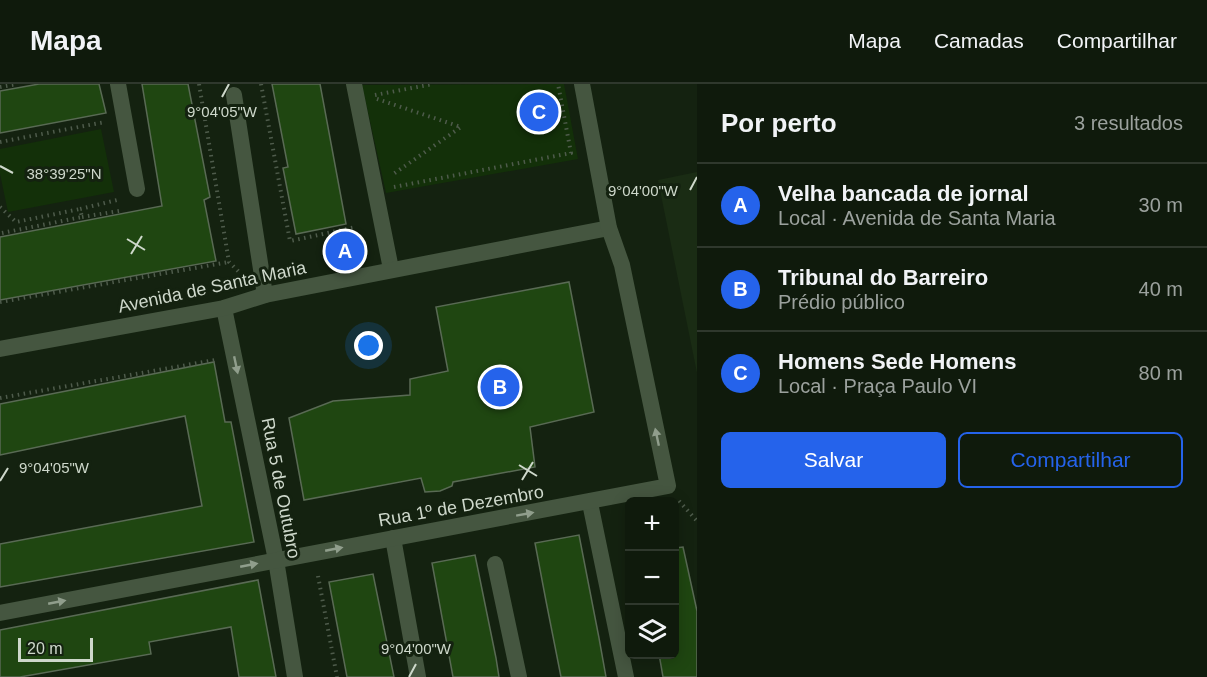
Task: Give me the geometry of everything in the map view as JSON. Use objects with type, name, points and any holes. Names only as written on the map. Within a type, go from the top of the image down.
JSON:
[{"type":"street","points":[[118,84],[129,191]]},
{"type":"street","points":[[354,84],[391,269]]},
{"type":"street","points":[[582,84],[609,228],[622,265],[668,486]]},
{"type":"street","points":[[234,96],[265,295]]},
{"type":"street","name":"Avenida de Santa Maria","points":[[0,349],[225,308],[265,295],[609,228]]},
{"type":"street","name":"Rua 5 de Outubro","points":[[225,308],[276,560],[295,677]]},
{"type":"street","name":"Rua 1º de Dezembro","points":[[0,613],[590,503],[668,486]]},
{"type":"street","points":[[590,503],[626,677]]},
{"type":"street","points":[[393,538],[418,677]]},
{"type":"street","points":[[495,564],[519,677]]},
{"type":"path","points":[[0,87],[17,84]]},
{"type":"path","points":[[199,84],[229,262],[247,280]]},
{"type":"path","points":[[261,84],[290,241],[356,227]]},
{"type":"path","points":[[371,96],[433,84]]},
{"type":"path","points":[[388,188],[571,153],[558,84]]},
{"type":"path","points":[[371,96],[373,106]]},
{"type":"path","points":[[371,96],[461,127],[386,178]]},
{"type":"path","points":[[0,142],[108,121],[110,131]]},
{"type":"path","points":[[0,207],[16,222],[117,200],[129,191]]},
{"type":"path","points":[[80,209],[82,216]]},
{"type":"path","points":[[2,233],[119,210]]},
{"type":"path","points":[[0,302],[229,262]]},
{"type":"path","points":[[0,398],[235,357]]},
{"type":"path","points":[[668,486],[690,516],[697,520]]},
{"type":"path","points":[[318,576],[337,677]]},
{"type":"shaded area","points":[[564,84],[578,159],[386,193],[362,85]]},
{"type":"shaded area","points":[[101,129],[114,192],[8,212],[0,174],[0,149]]},
{"type":"shaded area","points":[[697,172],[697,373],[658,180]]},
{"type":"building","points":[[39,84],[99,84],[106,113],[0,133],[0,91]]},
{"type":"building","points":[[142,84],[188,84],[210,197],[204,200],[216,261],[0,300],[0,237],[162,206]]},
{"type":"building","points":[[272,84],[320,84],[346,224],[296,234],[283,168],[288,167]]},
{"type":"building","points":[[569,282],[594,412],[530,427],[535,467],[453,482],[452,486],[440,491],[425,492],[421,478],[304,500],[289,418],[333,401],[410,395],[410,379],[448,371],[436,307]]},
{"type":"building","points":[[214,362],[225,422],[231,422],[254,542],[0,587],[0,544],[202,506],[185,416],[0,455],[0,404]]},
{"type":"building","points":[[579,535],[606,677],[561,677],[546,601],[535,543]]},
{"type":"building","points":[[683,547],[697,611],[697,677],[663,677],[660,659],[679,659],[679,548]]},
{"type":"building","points":[[475,555],[499,677],[453,677],[432,563]]},
{"type":"building","points":[[373,574],[394,677],[347,677],[329,582]]},
{"type":"building","points":[[258,580],[276,677],[239,677],[231,627],[149,642],[151,654],[20,677],[0,677],[0,630]]},
{"type":"place","name":"Homens Sede Homens","points":[[539,112]]},
{"type":"place","name":"Velha bancada de jornal","points":[[345,251]]},
{"type":"place","name":"Tribunal do Barreiro","points":[[500,387]]}]
